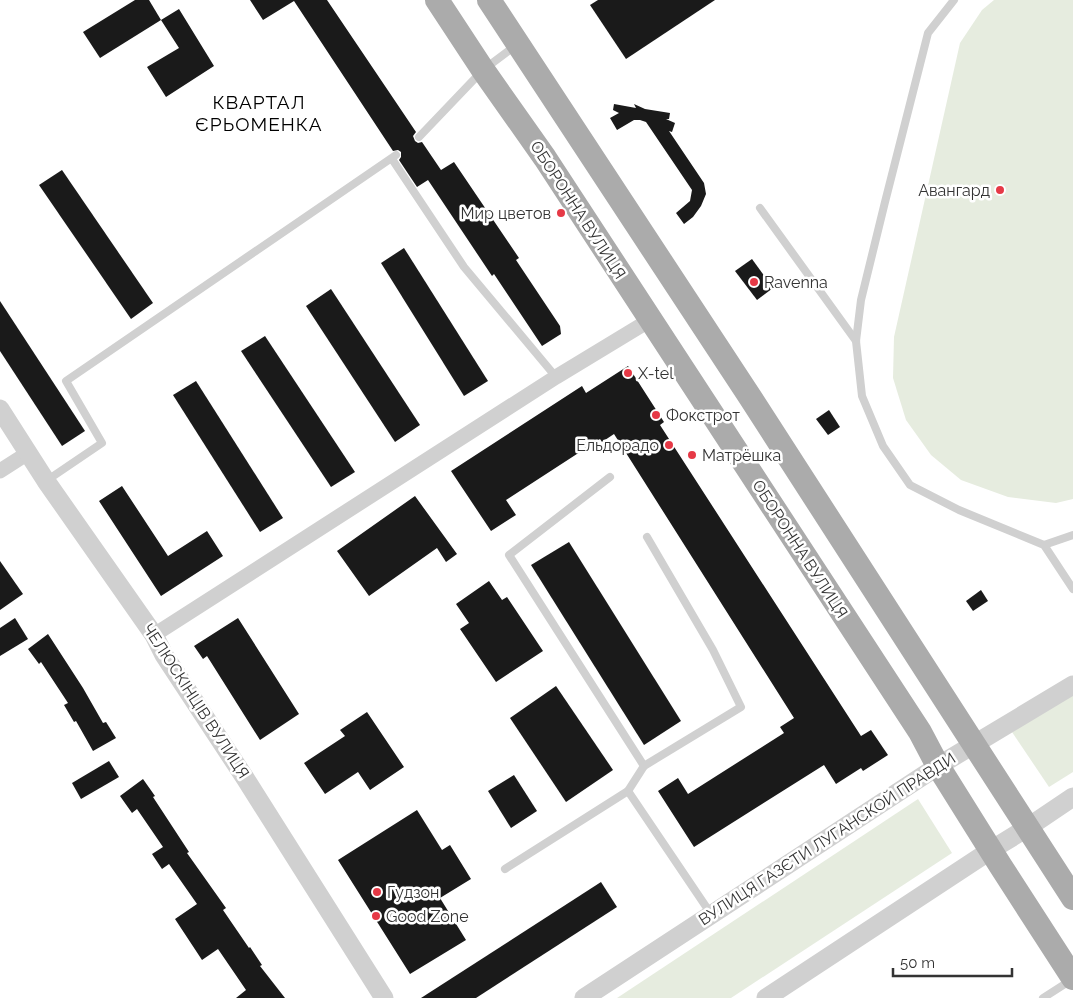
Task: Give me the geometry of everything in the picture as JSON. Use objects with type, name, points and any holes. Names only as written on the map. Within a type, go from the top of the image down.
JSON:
[{"type":"main road","name":"ОБОРОННА ВУЛИЦЯ","points":[[437,0],[545,158],[920,732],[938,766],[1073,978]]},
{"type":"main road","points":[[490,0],[1073,898]]},
{"type":"street","points":[[154,636],[556,377],[650,320]]},
{"type":"street","name":"ЧЕЛЮСКІНЦІВ ВУЛИЦЯ","points":[[0,409],[46,481],[154,636],[164,655],[245,778],[384,998]]},
{"type":"street","points":[[0,471],[28,453]]},
{"type":"street","name":"ВУЛИЦЯ ГАЗЄТИ ЛУГАНСКОЙ ПРАВДИ","points":[[584,998],[938,766],[1073,685]]},
{"type":"street","points":[[766,998],[1073,797]]},
{"type":"lane","points":[[954,0],[928,33],[862,300],[856,341],[862,396],[884,446],[910,485],[958,510],[1044,545],[1073,589]]},
{"type":"lane","points":[[419,137],[484,70],[519,43]]},
{"type":"lane","points":[[46,481],[102,443],[66,381],[394,157],[464,267],[556,377]]},
{"type":"lane","points":[[760,208],[856,341]]},
{"type":"lane","points":[[610,477],[509,555],[644,766]]},
{"type":"lane","points":[[1044,545],[1073,535]]},
{"type":"lane","points":[[505,869],[628,791],[644,766],[741,707],[713,650],[647,537]]},
{"type":"lane","points":[[628,791],[711,914]]},
{"type":"lane","points":[[1043,998],[1073,978]]},
{"type":"shaded area","name":"Авангард","points":[[994,0],[1073,0],[1073,499],[1056,503],[1008,497],[961,480],[931,455],[906,420],[893,378],[894,337],[960,43],[982,10]]},
{"type":"shaded area","points":[[1073,692],[1073,772],[1049,787],[1012,732]]},
{"type":"shaded area","points":[[918,799],[952,853],[731,998],[617,998]]},
{"type":"building","points":[[135,0],[149,0],[161,20],[100,58],[83,32]]},
{"type":"building","points":[[250,0],[327,0],[416,132],[413,136],[415,141],[418,143],[422,142],[441,170],[454,162],[519,258],[516,260],[560,326],[561,334],[542,346],[494,274],[492,276],[428,180],[417,187],[399,160],[401,152],[398,150],[393,151],[294,1],[263,20]]},
{"type":"building","points":[[598,0],[715,0],[626,59],[590,5]]},
{"type":"building","points":[[179,9],[214,66],[166,97],[147,67],[179,48],[161,20]]},
{"type":"building","points":[[614,104],[636,108],[634,104],[645,109],[670,113],[669,119],[666,119],[675,123],[672,132],[669,131],[704,183],[706,194],[701,206],[693,217],[684,224],[676,213],[690,201],[692,190],[646,122],[634,120],[617,130],[610,118],[619,113],[613,110]]},
{"type":"building","points":[[62,170],[153,303],[131,319],[39,185]]},
{"type":"building","points":[[404,248],[488,381],[464,396],[381,263]]},
{"type":"building","points":[[752,259],[773,288],[757,300],[735,271]]},
{"type":"building","points":[[331,289],[420,425],[395,442],[306,306]]},
{"type":"building","points":[[0,301],[85,431],[62,446],[0,351]]},
{"type":"building","points":[[265,336],[355,472],[331,487],[241,351]]},
{"type":"building","points":[[628,366],[664,422],[660,425],[861,736],[871,730],[888,755],[863,771],[861,768],[836,784],[824,765],[694,847],[658,791],[678,778],[688,794],[784,733],[780,727],[794,718],[614,434],[602,442],[600,439],[506,500],[516,515],[491,531],[451,471],[582,386],[586,393]]},
{"type":"building","points":[[196,381],[283,518],[260,532],[173,395]]},
{"type":"building","points":[[829,410],[840,427],[828,435],[816,419]]},
{"type":"building","points":[[122,486],[168,556],[207,531],[223,556],[161,596],[99,501]]},
{"type":"building","points":[[415,496],[457,554],[446,562],[437,548],[369,596],[337,551]]},
{"type":"building","points":[[569,542],[681,721],[644,745],[531,565]]},
{"type":"building","points":[[0,561],[23,594],[0,610]]},
{"type":"building","points":[[489,581],[502,600],[507,597],[543,651],[496,682],[460,629],[469,623],[456,604]]},
{"type":"building","points":[[981,590],[988,601],[973,611],[966,601]]},
{"type":"building","points":[[15,618],[28,639],[0,656],[0,628]]},
{"type":"building","points":[[238,618],[299,714],[260,740],[207,656],[203,659],[194,646]]},
{"type":"building","points":[[48,634],[103,723],[106,722],[116,738],[93,751],[76,721],[74,722],[64,705],[68,703],[41,662],[39,664],[28,649]]},
{"type":"building","points":[[556,686],[613,770],[566,802],[510,718]]},
{"type":"building","points":[[367,712],[404,767],[370,790],[358,772],[325,794],[304,763],[345,736],[340,730]]},
{"type":"building","points":[[109,761],[119,777],[81,799],[72,783]]},
{"type":"building","points":[[514,775],[537,811],[511,828],[488,791]]},
{"type":"building","points":[[143,779],[189,852],[187,853],[226,908],[223,910],[262,965],[260,966],[285,998],[236,998],[246,990],[218,949],[202,960],[175,919],[197,904],[169,864],[162,869],[152,854],[163,847],[137,809],[132,813],[120,796]]},
{"type":"building","points":[[417,810],[442,850],[450,845],[471,879],[440,898],[466,940],[410,974],[338,860]]},
{"type":"building","points":[[601,882],[617,907],[476,998],[421,998]]},
{"type":"place","name":"Авангард","points":[[1000,190]]},
{"type":"place","name":"Мир цветов","points":[[561,213]]},
{"type":"place","name":"Ravenna","points":[[754,282]]},
{"type":"place","name":"X-tel","points":[[628,373]]},
{"type":"place","name":"Фокстрот","points":[[656,415]]},
{"type":"place","name":"Ельдорадо","points":[[669,445]]},
{"type":"place","name":"Матрёшка","points":[[692,455]]},
{"type":"place","name":"Гудзон","points":[[377,892]]},
{"type":"place","name":"Good Zone","points":[[376,916]]},
{"type":"district","name":"КВАРТАЛ ЄРЬОМЕНКА","points":[[259,113]]}]
